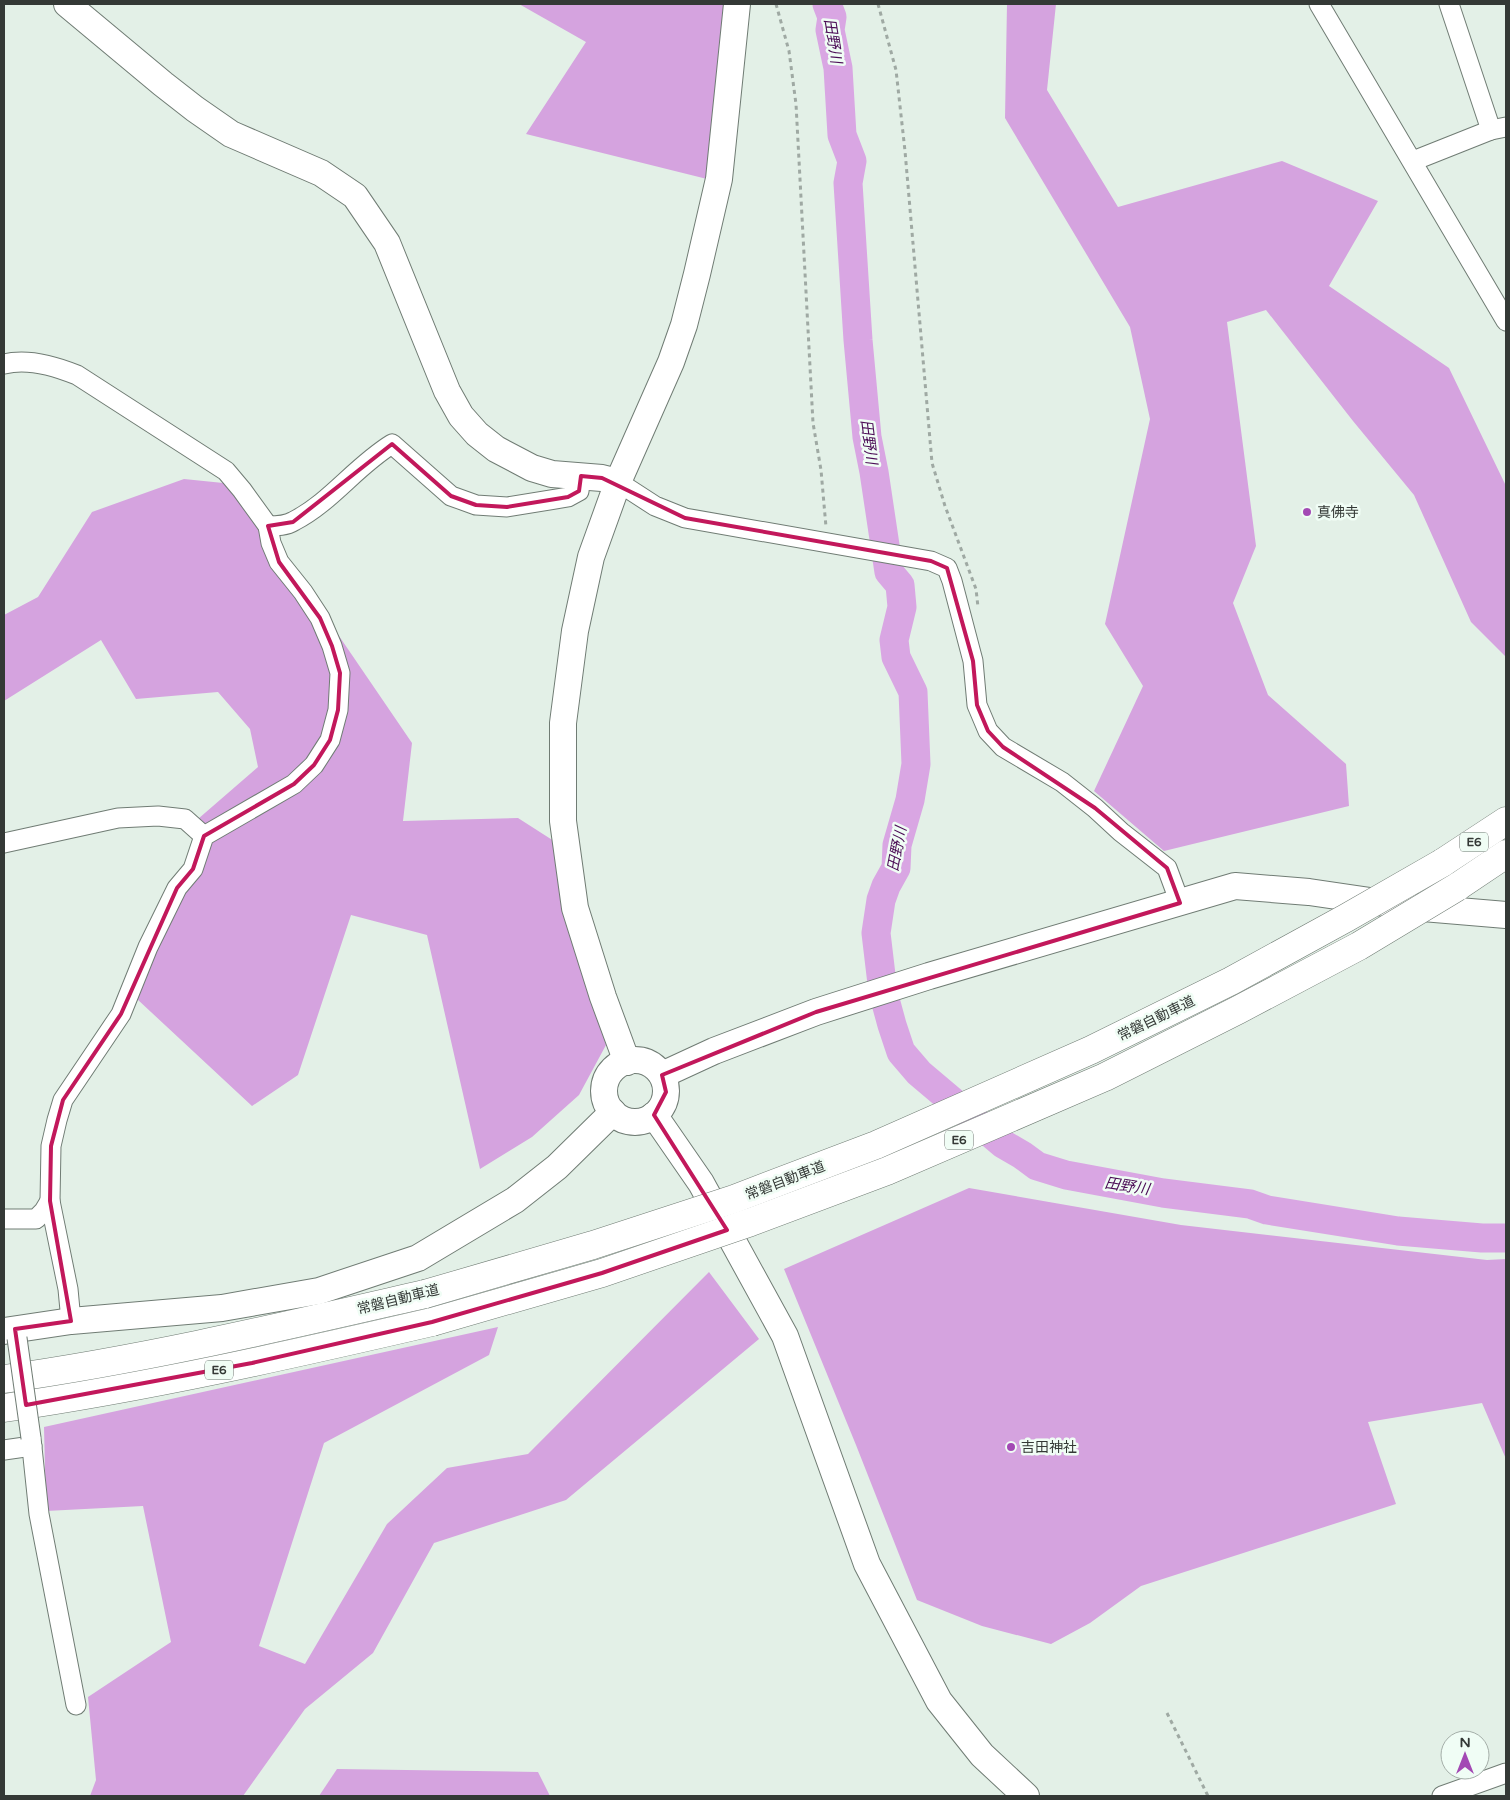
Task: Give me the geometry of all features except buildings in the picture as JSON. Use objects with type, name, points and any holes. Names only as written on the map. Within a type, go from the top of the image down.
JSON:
[{"type":"highway","name":"常磐自動車道","points":[[4,1379],[248,1335],[425,1294],[593,1246],[734,1199],[876,1145],[1092,1050],[1231,981],[1346,918],[1442,863],[1506,821]]},
{"type":"highway","name":"常磐自動車道","points":[[4,1408],[52,1401],[252,1363],[432,1322],[602,1273],[751,1222],[905,1163],[1114,1073],[1359,946],[1457,887],[1506,854]]},
{"type":"street","points":[[67,4],[162,84],[231,134],[321,173],[355,196],[387,243],[447,392],[461,416],[477,434],[496,450],[532,468],[552,474],[602,478],[618,482],[655,506],[685,518],[885,552],[931,561],[946,568],[952,581],[973,661],[977,705],[988,731],[1003,747],[1062,782],[1167,868],[1180,903]]},
{"type":"street","points":[[627,1062],[603,998],[575,908],[562,821],[562,723],[575,631],[591,558],[618,482],[671,362],[684,325],[719,179],[737,4]]},
{"type":"street","points":[[1319,4],[1506,321]]},
{"type":"street","points":[[1412,161],[1498,129],[1449,4]]},
{"type":"street","points":[[4,364],[25,362],[63,369],[76,375],[226,471],[268,526],[271,543],[279,562],[303,592],[320,618],[332,646],[340,673],[338,710],[330,740],[314,765],[294,784],[204,836],[193,869],[177,888],[148,948],[121,1014],[63,1100],[51,1146],[50,1201],[68,1288],[71,1321]]},
{"type":"street","points":[[268,526],[278,526],[293,522],[315,508],[378,453],[392,444],[451,496],[476,505],[508,507],[568,497],[579,491],[581,476]]},
{"type":"street","points":[[4,843],[118,818],[158,816],[185,819],[204,836]]},
{"type":"street","points":[[662,1076],[714,1051],[835,1006],[929,976],[1235,886],[1309,892],[1411,907],[1506,915]]},
{"type":"street","points":[[643,1061],[657,1069],[666,1084],[665,1101],[654,1115],[638,1122],[620,1118],[613,1112],[605,1096],[607,1079],[612,1071],[627,1062],[643,1061]]},
{"type":"street","points":[[76,1705],[39,1514],[31,1442],[12,1333],[71,1321],[222,1308],[319,1291],[418,1258],[515,1200],[557,1167],[613,1112]]},
{"type":"street","points":[[654,1115],[701,1184],[785,1336],[866,1564],[939,1701],[982,1755],[1026,1796]]},
{"type":"street","points":[[4,1219],[36,1219],[50,1201]]},
{"type":"street","points":[[4,1450],[31,1442]]},
{"type":"street","points":[[1442,1796],[1506,1773]]},
{"type":"path","points":[[776,4],[789,51],[796,104],[813,423],[821,470],[826,543]]},
{"type":"path","points":[[878,4],[896,70],[905,151],[932,463],[945,506],[976,589],[978,608]]},
{"type":"path","points":[[1167,1713],[1208,1796]]},
{"type":"highlighted area","points":[[392,444],[451,496],[476,505],[507,507],[568,497],[579,491],[581,476],[602,478],[685,518],[931,561],[947,568],[973,661],[977,705],[988,731],[1003,747],[1095,808],[1167,868],[1180,903],[816,1012],[662,1075],[666,1092],[654,1115],[727,1230],[602,1273],[432,1322],[252,1363],[26,1405],[15,1329],[71,1321],[50,1201],[51,1146],[63,1100],[121,1014],[177,888],[193,869],[204,836],[294,784],[314,765],[330,740],[338,710],[340,673],[332,646],[320,618],[279,562],[268,526],[293,522]]},
{"type":"shaded area","points":[[519,4],[726,4],[707,179],[526,134],[586,42]]},
{"type":"shaded area","points":[[1007,4],[1056,4],[1047,90],[1118,207],[1282,161],[1378,201],[1329,286],[1449,368],[1506,486],[1506,657],[1471,622],[1414,495],[1266,310],[1227,322],[1256,546],[1233,603],[1268,695],[1346,764],[1349,806],[1164,851],[1094,791],[1143,686],[1105,624],[1150,419],[1130,327],[1005,118]]},
{"type":"shaded area","points":[[184,479],[233,484],[264,526],[412,743],[403,821],[518,818],[557,843],[606,1045],[579,1095],[532,1137],[480,1169],[427,935],[351,915],[298,1075],[252,1106],[137,999],[180,893],[199,870],[198,819],[258,767],[250,729],[218,692],[136,699],[101,640],[4,701],[4,615],[38,597],[92,512]]},
{"type":"shaded area","points":[[969,1188],[1181,1225],[1487,1260],[1506,1259],[1506,1459],[1482,1403],[1368,1422],[1396,1504],[1141,1586],[1090,1623],[1051,1644],[982,1626],[917,1600],[784,1269]]},
{"type":"shaded area","points":[[709,1272],[759,1339],[566,1500],[434,1543],[373,1653],[305,1709],[243,1796],[90,1796],[96,1780],[88,1697],[171,1642],[143,1506],[46,1511],[44,1427],[498,1327],[489,1355],[324,1443],[259,1646],[305,1664],[387,1524],[447,1468],[528,1454]]},
{"type":"shaded area","points":[[337,1769],[538,1772],[550,1796],[319,1796]]},
{"type":"waterway","name":"田野川","points":[[827,4],[832,17],[830,30],[838,68],[842,135],[852,161],[848,183],[858,340],[867,437],[889,572],[900,585],[902,607],[894,640],[896,657],[913,692],[916,764],[910,800],[897,845],[896,868],[881,900],[876,933],[883,992],[901,1052],[919,1073],[1003,1144],[1037,1166],[1066,1175],[1163,1193],[1250,1204],[1267,1210],[1398,1231],[1482,1238],[1506,1238]]},
{"type":"place","name":"真佛寺","points":[[1307,512]]},
{"type":"place","name":"吉田神社","points":[[1011,1447]]}]
